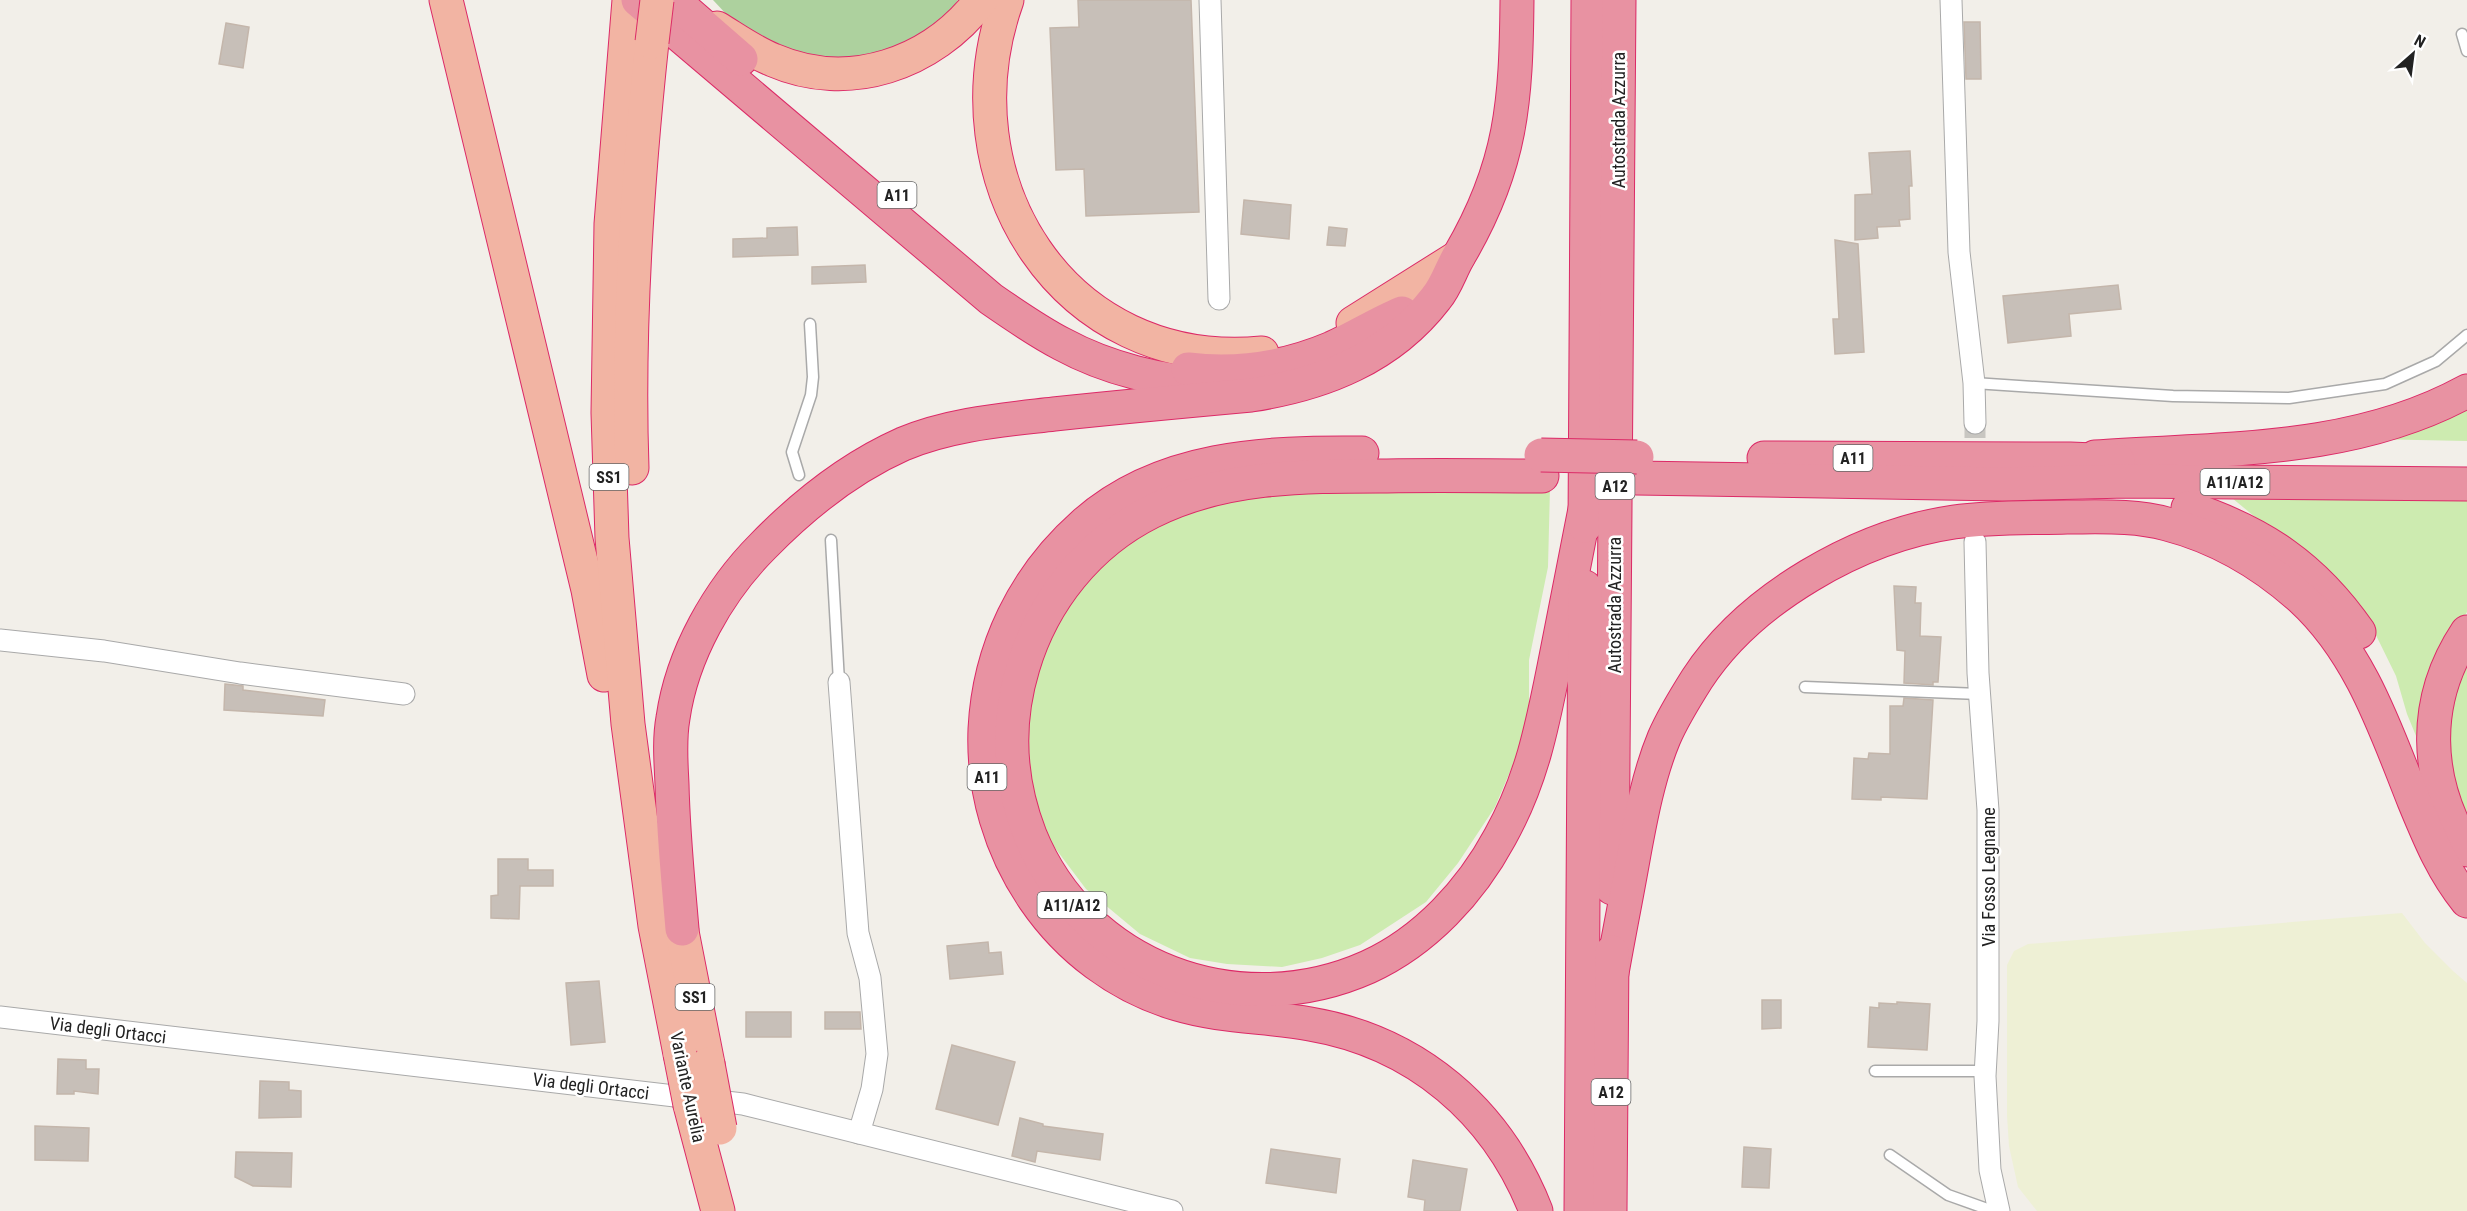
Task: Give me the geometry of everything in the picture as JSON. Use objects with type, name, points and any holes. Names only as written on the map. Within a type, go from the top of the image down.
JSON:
[{"type":"highway","points":[[446,0],[588,590],[640,875],[669,928]]},
{"type":"highway","points":[[670,2],[774,61],[802,69],[838,74],[866,72],[912,58],[951,32],[981,0]]},
{"type":"highway","points":[[1007,0],[994,45],[990,102],[994,146],[1010,202],[1033,249],[1060,283],[1094,309],[1136,354]]},
{"type":"highway","name":"A11","points":[[670,2],[990,276],[1063,328],[1096,345],[1136,354],[1170,367],[1208,371],[1258,368],[1294,361],[1324,351],[1402,313],[1430,288],[1458,257],[1477,224],[1492,190],[1505,148],[1517,58],[1517,0]]},
{"type":"highway","name":"Autostrada Azzurra","points":[[1581,1211],[1588,0]]},
{"type":"highway","name":"Autostrada Azzurra","points":[[1610,1211],[1619,0]]},
{"type":"highway","name":"SS1","points":[[669,928],[668,852],[645,697],[633,520],[631,450],[632,338],[641,148],[636,17],[670,2]]},
{"type":"highway","points":[[636,17],[991,300],[1064,346],[1108,363],[1136,354],[1158,343],[1197,352],[1246,354],[1284,349],[1320,339],[1343,329],[1458,257]]},
{"type":"highway","points":[[669,928],[672,823],[671,741],[676,697],[691,652],[730,585],[755,554],[804,506],[841,478],[873,459],[919,438],[974,423],[1251,395],[1318,380],[1353,366],[1388,345],[1421,315],[1444,286],[1458,257]]},
{"type":"highway","points":[[2070,459],[2240,449],[2325,439],[2381,427],[2420,414],[2467,391]]},
{"type":"highway","name":"A11","points":[[1536,1211],[1510,1156],[1491,1130],[1457,1095],[1406,1057],[1371,1040],[1333,1029],[1291,1021],[1219,1013],[1176,1004],[1119,980],[1083,953],[1041,910],[1011,861],[993,813],[988,789],[985,745],[988,694],[995,663],[1013,615],[1035,576],[1070,537],[1090,519],[1129,493],[1174,473],[1210,463],[1282,454],[1636,468],[2070,459]]},
{"type":"highway","name":"A11/A12","points":[[2070,459],[2206,466],[2467,469]]},
{"type":"highway","name":"A11/A12","points":[[1541,466],[1322,476],[1247,482],[1186,498],[1151,512],[1107,540],[1086,559],[1053,601],[1033,636],[1019,680],[1012,729],[1015,783],[1025,822],[1052,879],[1085,919],[1126,951],[1148,964],[1175,975],[1228,987],[1262,990],[1290,988],[1338,979],[1386,958],[1429,928],[1458,898],[1485,862],[1524,789],[1545,719],[1586,504]]},
{"type":"highway","name":"A11/A12","points":[[1636,468],[2002,484],[2127,481],[2467,484]]},
{"type":"highway","points":[[2002,484],[2134,498],[2184,507],[2234,524],[2294,560],[2341,606],[2364,638],[2374,657],[2394,708],[2420,814]]},
{"type":"highway","points":[[1612,973],[1641,816],[1650,782],[1664,740],[1699,676],[1737,632],[1807,577],[1846,556],[1914,531],[1951,523],[1986,519],[2090,516],[2166,524],[2208,538],[2250,561],[2286,585],[2323,620],[2341,643],[2371,696],[2444,870],[2467,901]]},
{"type":"highway","points":[[2467,632],[2450,664],[2441,690],[2433,748],[2439,791],[2467,850]]},
{"type":"highway","name":"Variante Aurelia","points":[[669,928],[694,1059],[720,1128],[740,1211]]},
{"type":"highway","name":"Variante Aurelia","points":[[694,1059],[690,1106],[718,1211]]},
{"type":"street","points":[[1210,0],[1219,299]]},
{"type":"street","points":[[1951,0],[1959,252],[1974,383],[1976,423]]},
{"type":"street","name":"Via Fosso Legname","points":[[1976,542],[1979,694],[1988,810],[1986,1071],[1990,1170],[1999,1211]]},
{"type":"street","points":[[0,640],[104,651],[240,674],[404,694]]},
{"type":"street","points":[[838,682],[858,933],[870,978],[877,1054],[872,1089],[859,1133]]},
{"type":"street","name":"Via degli Ortacci","points":[[0,1017],[743,1104],[1128,1206],[1172,1211]]},
{"type":"lane","points":[[2462,34],[2467,51]]},
{"type":"lane","points":[[799,475],[792,452],[811,395],[813,377],[810,324]]},
{"type":"lane","points":[[1974,383],[2173,396],[2289,398],[2385,384],[2436,361],[2467,335]]},
{"type":"lane","points":[[831,540],[838,682]]},
{"type":"lane","points":[[1805,687],[1979,694]]},
{"type":"lane","points":[[1875,1071],[1986,1071]]},
{"type":"lane","points":[[1890,1155],[1948,1195],[1993,1211]]},
{"type":"green space","points":[[713,0],[958,0],[950,12],[915,43],[837,66],[757,47]]},
{"type":"green space","points":[[2467,400],[2467,441],[2368,439]]},
{"type":"green space","points":[[1550,488],[1548,567],[1529,660],[1529,705],[1523,741],[1495,807],[1458,863],[1426,902],[1360,945],[1322,958],[1282,967],[1227,964],[1190,958],[1140,934],[1086,889],[1049,840],[1026,783],[1027,694],[1069,597],[1137,535],[1181,513],[1231,498],[1293,490]]},
{"type":"green space","points":[[2232,498],[2467,500],[2467,612],[2451,639],[2421,748],[2407,714],[2396,676],[2371,625],[2266,526]]},
{"type":"green space","points":[[2467,646],[2467,822],[2455,791],[2446,733]]},
{"type":"green space","points":[[2402,913],[2425,943],[2467,983],[2467,1211],[2037,1211],[2018,1187],[2009,1146],[2007,1116],[2007,965],[2014,951],[2028,944]]},
{"type":"building","points":[[1078,0],[1191,0],[1199,212],[1086,216],[1084,169],[1056,170],[1050,28],[1079,27]]},
{"type":"building","points":[[1964,22],[1980,22],[1981,79],[1966,79]]},
{"type":"building","points":[[226,23],[249,27],[243,68],[219,64]]},
{"type":"building","points":[[1910,151],[1912,186],[1909,186],[1910,219],[1899,220],[1900,226],[1877,227],[1878,238],[1855,240],[1855,195],[1872,194],[1869,153]]},
{"type":"building","points":[[1244,200],[1291,205],[1289,239],[1241,234]]},
{"type":"building","points":[[797,227],[798,255],[733,257],[733,239],[767,238],[767,228]]},
{"type":"building","points":[[1329,227],[1347,229],[1345,246],[1327,245]]},
{"type":"building","points":[[1835,240],[1858,244],[1864,352],[1835,354],[1833,319],[1839,319]]},
{"type":"building","points":[[865,265],[866,282],[812,284],[812,267]]},
{"type":"building","points":[[2118,285],[2121,309],[2069,314],[2071,336],[2008,343],[2003,296]]},
{"type":"building","points":[[1894,586],[1916,587],[1915,603],[1921,603],[1920,636],[1941,637],[1938,682],[1933,682],[1933,685],[1904,683],[1905,651],[1897,650]]},
{"type":"building","points":[[225,684],[243,686],[243,690],[325,700],[323,716],[224,710]]},
{"type":"building","points":[[1904,698],[1933,700],[1927,799],[1881,797],[1881,800],[1852,799],[1854,758],[1868,759],[1869,753],[1890,754],[1890,706],[1903,706]]},
{"type":"building","points":[[498,859],[528,859],[528,870],[553,870],[553,886],[520,886],[519,919],[491,918],[491,896],[498,895]]},
{"type":"building","points":[[988,942],[989,953],[1001,952],[1003,974],[950,979],[947,946]]},
{"type":"building","points":[[599,981],[605,1042],[571,1045],[566,983]]},
{"type":"building","points":[[1762,1000],[1781,1000],[1781,1028],[1762,1029]]},
{"type":"building","points":[[1897,1002],[1930,1004],[1927,1050],[1868,1047],[1870,1007],[1879,1008],[1879,1003],[1897,1004]]},
{"type":"building","points":[[746,1012],[791,1012],[791,1037],[746,1037]]},
{"type":"building","points":[[825,1012],[860,1012],[861,1029],[825,1029]]},
{"type":"building","points":[[952,1045],[1015,1062],[998,1125],[936,1109]]},
{"type":"building","points":[[58,1059],[86,1060],[86,1069],[99,1069],[98,1094],[74,1091],[74,1094],[57,1094]]},
{"type":"building","points":[[260,1081],[289,1082],[289,1090],[301,1091],[301,1117],[259,1118]]},
{"type":"building","points":[[1020,1118],[1043,1124],[1043,1126],[1103,1134],[1100,1160],[1037,1151],[1035,1162],[1012,1156]]},
{"type":"building","points":[[35,1126],[89,1128],[88,1161],[35,1160]]},
{"type":"building","points":[[1744,1147],[1771,1149],[1769,1188],[1742,1187]]},
{"type":"building","points":[[1271,1149],[1340,1159],[1336,1193],[1266,1183]]},
{"type":"building","points":[[236,1152],[292,1153],[291,1187],[253,1186],[235,1177]]},
{"type":"building","points":[[1413,1160],[1467,1169],[1460,1211],[1424,1211],[1425,1200],[1408,1197]]},
{"type":"tunnel","points":[[1975,423],[1975,531]]}]
